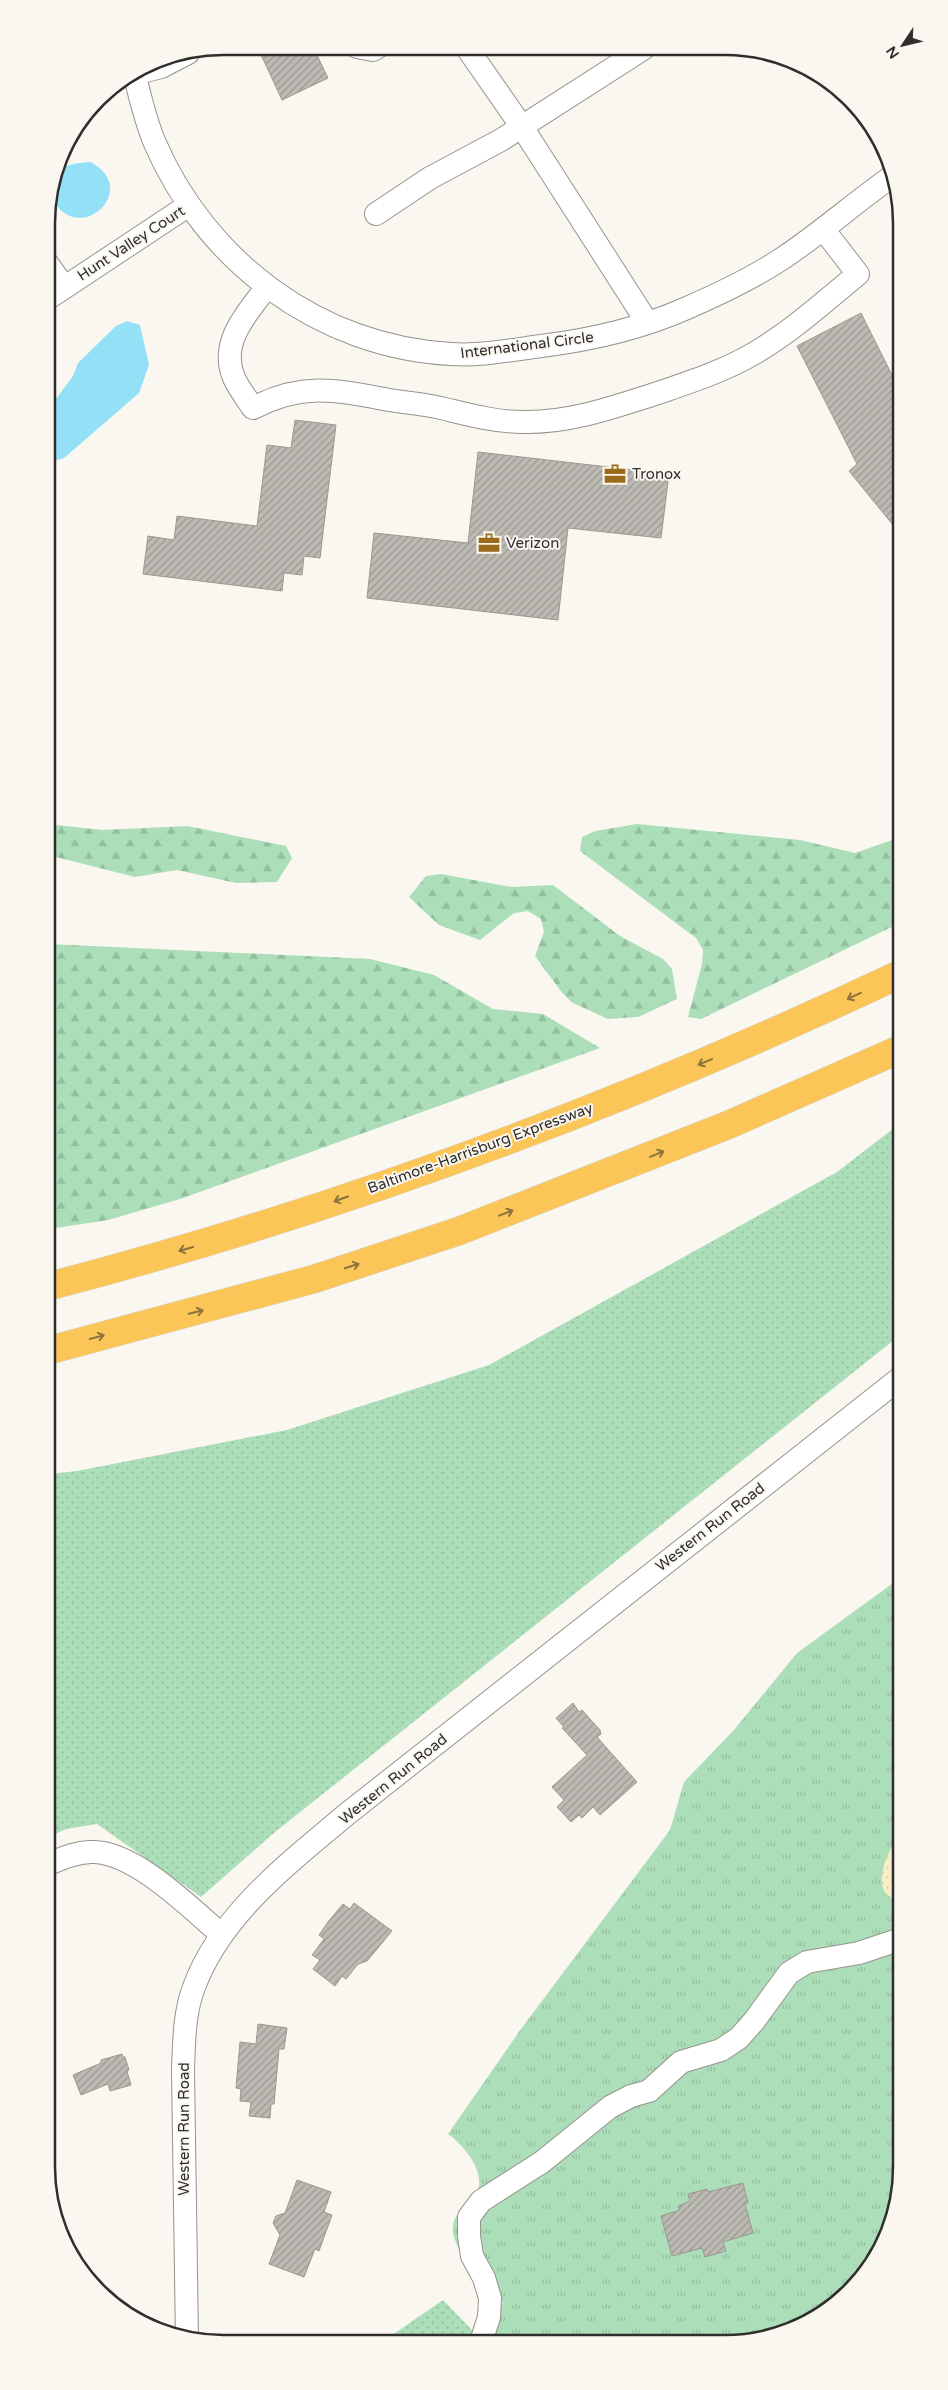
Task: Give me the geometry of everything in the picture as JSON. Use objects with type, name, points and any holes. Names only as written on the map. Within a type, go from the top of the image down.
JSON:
[{"type":"highway","name":"Baltimore-Harrisburg Expressway","points":[[55,1285],[190,1248],[293,1216],[439,1165],[581,1112],[707,1061],[893,977]]},
{"type":"highway","points":[[55,1349],[314,1279],[459,1231],[728,1125],[893,1052]]},
{"type":"street","points":[[472,55],[522,126],[647,322]]},
{"type":"street","points":[[376,214],[430,178],[522,126],[634,55]]},
{"type":"street","name":"International Circle","points":[[136,79],[154,140],[170,172],[189,204],[230,256],[266,288],[298,309],[328,324],[356,334],[416,351],[452,354],[492,353],[575,342],[647,322],[685,309],[751,278],[823,229],[887,180]]},
{"type":"street","name":"Hunt Valley Court","points":[[56,293],[189,204]]},
{"type":"street","points":[[266,288],[234,332],[230,349],[230,364],[234,378],[253,408],[273,398],[297,392],[338,390],[441,408],[489,419],[522,422],[565,420],[616,406],[701,378],[753,354],[805,317],[858,274],[823,229]]},
{"type":"street","name":"Western Run Road","points":[[187,2331],[183,2070],[186,2026],[193,1988],[221,1934],[254,1897],[294,1859],[347,1814],[893,1384]]},
{"type":"street","points":[[55,1861],[68,1855],[95,1852],[122,1858],[144,1871],[221,1934]]},
{"type":"street","points":[[483,2335],[489,2317],[490,2298],[484,2278],[472,2256],[469,2236],[469,2217],[481,2201],[542,2162],[610,2107],[631,2096],[649,2091],[681,2062],[721,2050],[739,2038],[754,2022],[789,1974],[807,1962],[859,1953],[893,1942]]},
{"type":"green space","points":[[637,824],[800,840],[855,853],[893,840],[893,926],[701,1019],[688,1017],[702,964],[703,950],[696,938],[580,851],[582,837],[595,831]]},
{"type":"green space","points":[[55,825],[102,830],[188,826],[286,846],[292,858],[277,882],[236,883],[177,870],[135,877],[55,857]]},
{"type":"green space","points":[[441,874],[512,887],[553,885],[620,936],[663,959],[672,969],[677,999],[638,1017],[608,1019],[571,1002],[535,956],[544,932],[541,919],[528,911],[514,913],[480,940],[439,925],[409,897],[426,876]]},
{"type":"green space","points":[[55,944],[370,959],[434,975],[493,1009],[543,1014],[600,1048],[180,1199],[108,1220],[55,1228]]},
{"type":"green space","points":[[893,1129],[893,1341],[275,1832],[201,1897],[97,1824],[66,1829],[55,1834],[55,1473],[77,1471],[287,1430],[489,1365],[837,1172]]},
{"type":"green space","points":[[893,1583],[893,2178],[890,2200],[876,2242],[865,2261],[851,2278],[819,2307],[790,2322],[769,2329],[747,2334],[725,2335],[476,2335],[503,2303],[487,2288],[469,2266],[456,2242],[453,2231],[454,2221],[476,2194],[479,2178],[477,2169],[467,2153],[448,2134],[521,2029],[670,1830],[684,1782],[733,1731],[797,1653]]},
{"type":"green space","points":[[443,2300],[477,2335],[392,2335]]},
{"type":"sand","points":[[893,1846],[893,1898],[884,1891],[882,1882],[882,1872]]},
{"type":"water","points":[[90,162],[104,173],[110,185],[109,197],[103,207],[93,215],[81,218],[68,215],[56,204],[65,168]]},
{"type":"water","points":[[127,321],[140,325],[149,365],[139,393],[64,458],[55,461],[55,400],[73,376],[78,363],[116,326]]},
{"type":"building","points":[[261,55],[317,55],[328,78],[282,100]]},
{"type":"building","points":[[861,313],[893,377],[893,525],[849,471],[857,464],[797,346]]},
{"type":"building","points":[[295,420],[336,425],[320,558],[304,556],[302,575],[284,573],[282,591],[143,574],[148,536],[174,540],[177,516],[257,526],[267,445],[291,448]]},
{"type":"building","points":[[478,452],[669,474],[661,538],[568,528],[558,620],[367,598],[374,533],[468,543]]},
{"type":"building","points":[[573,1703],[579,1712],[582,1710],[600,1730],[601,1734],[597,1737],[637,1782],[600,1815],[593,1807],[582,1818],[579,1815],[571,1822],[557,1807],[564,1800],[552,1787],[587,1755],[562,1728],[564,1727],[556,1718]]},
{"type":"building","points":[[354,1903],[392,1931],[367,1961],[358,1964],[346,1979],[342,1976],[335,1986],[313,1969],[320,1960],[312,1955],[324,1939],[319,1935],[328,1922],[343,1904],[350,1909]]},
{"type":"building","points":[[258,2024],[287,2028],[284,2049],[279,2049],[274,2104],[271,2104],[270,2118],[249,2116],[251,2102],[240,2101],[241,2089],[236,2088],[240,2042],[256,2044]]},
{"type":"building","points":[[122,2054],[125,2057],[129,2070],[127,2071],[131,2085],[110,2091],[108,2084],[81,2095],[73,2075],[101,2063],[101,2060]]},
{"type":"building","points":[[297,2180],[331,2192],[324,2212],[332,2215],[319,2251],[315,2249],[304,2277],[269,2264],[280,2235],[273,2223],[276,2216],[285,2213]]},
{"type":"building","points":[[743,2183],[748,2203],[745,2204],[753,2233],[723,2242],[726,2251],[705,2257],[702,2248],[672,2256],[661,2216],[680,2210],[678,2206],[690,2201],[688,2194],[707,2189],[708,2192]]},
{"type":"place","name":"Tronox","points":[[615,474]]},
{"type":"place","name":"Verizon","points":[[489,543]]}]
